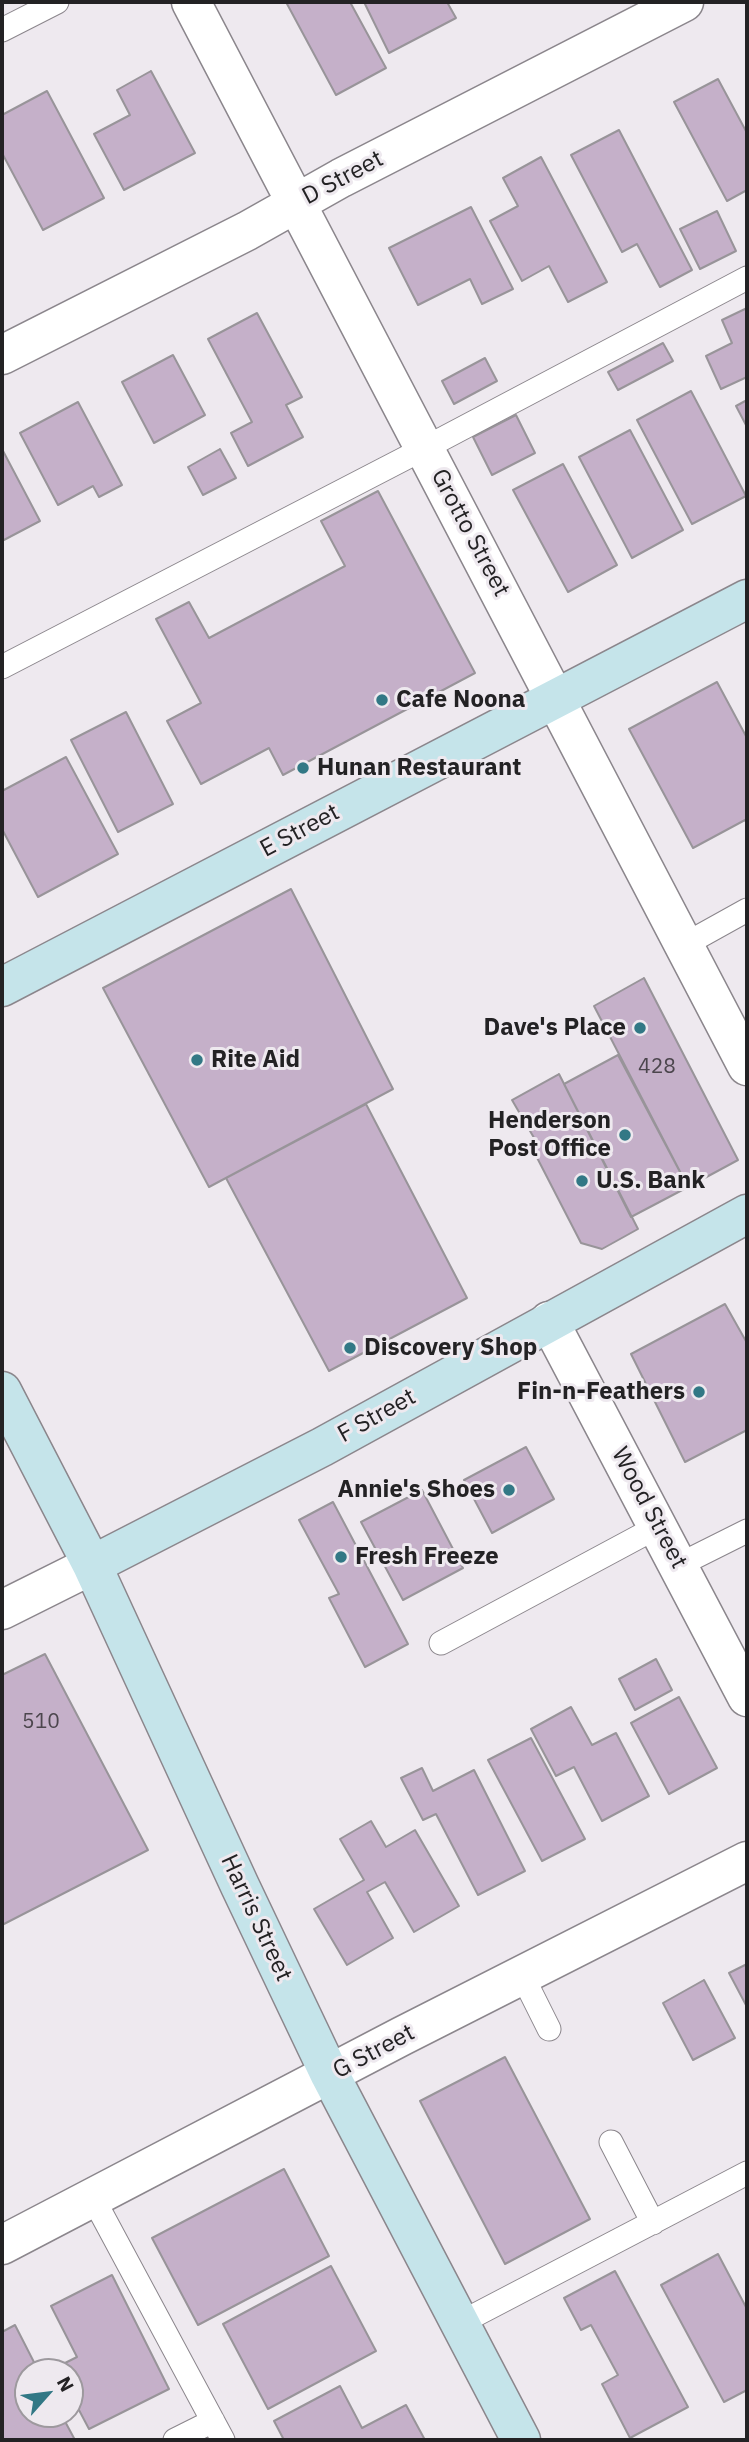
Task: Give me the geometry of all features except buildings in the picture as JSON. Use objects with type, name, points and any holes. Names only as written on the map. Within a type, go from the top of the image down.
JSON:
[{"type":"main road","name":"E Street","points":[[2,987],[747,598]]},
{"type":"main road","name":"F Street","points":[[92,1565],[322,1447],[747,1214]]},
{"type":"main road","name":"Harris Street","points":[[2,1391],[92,1565],[330,2075],[521,2440]]},
{"type":"street","name":"Grotto Street","points":[[191,2],[747,1066]]},
{"type":"street","name":"D Street","points":[[2,355],[684,2]]},
{"type":"street","name":"Wood Street","points":[[549,1321],[747,1697]]},
{"type":"street","name":"F Street","points":[[2,1611],[92,1565]]},
{"type":"street","name":"G Street","points":[[2,2245],[747,1861]]},
{"type":"lane","points":[[2,30],[57,2]]},
{"type":"lane","points":[[2,667],[747,278]]},
{"type":"lane","points":[[684,945],[747,910]]},
{"type":"lane","points":[[441,1643],[659,1526]]},
{"type":"lane","points":[[679,1565],[747,1531]]},
{"type":"lane","points":[[522,1975],[549,2029]]},
{"type":"lane","points":[[611,2141],[653,2222]]},
{"type":"lane","points":[[460,2323],[747,2173]]},
{"type":"lane","points":[[93,2198],[218,2430],[175,2440]]},
{"type":"place","name":"Cafe Noona","points":[[382,700]]},
{"type":"place","name":"Hunan Restaurant","points":[[303,768]]},
{"type":"place","name":"Dave's Place","points":[[640,1028]]},
{"type":"place","name":"Rite Aid","points":[[197,1060]]},
{"type":"place","name":"Henderson Post Office","points":[[625,1135]]},
{"type":"place","name":"U.S. Bank","points":[[582,1181]]},
{"type":"place","name":"Discovery Shop","points":[[350,1348]]},
{"type":"place","name":"Fin-n-Feathers","points":[[699,1392]]},
{"type":"place","name":"Annie's Shoes","points":[[509,1490]]},
{"type":"place","name":"Fresh Freeze","points":[[341,1557]]}]
